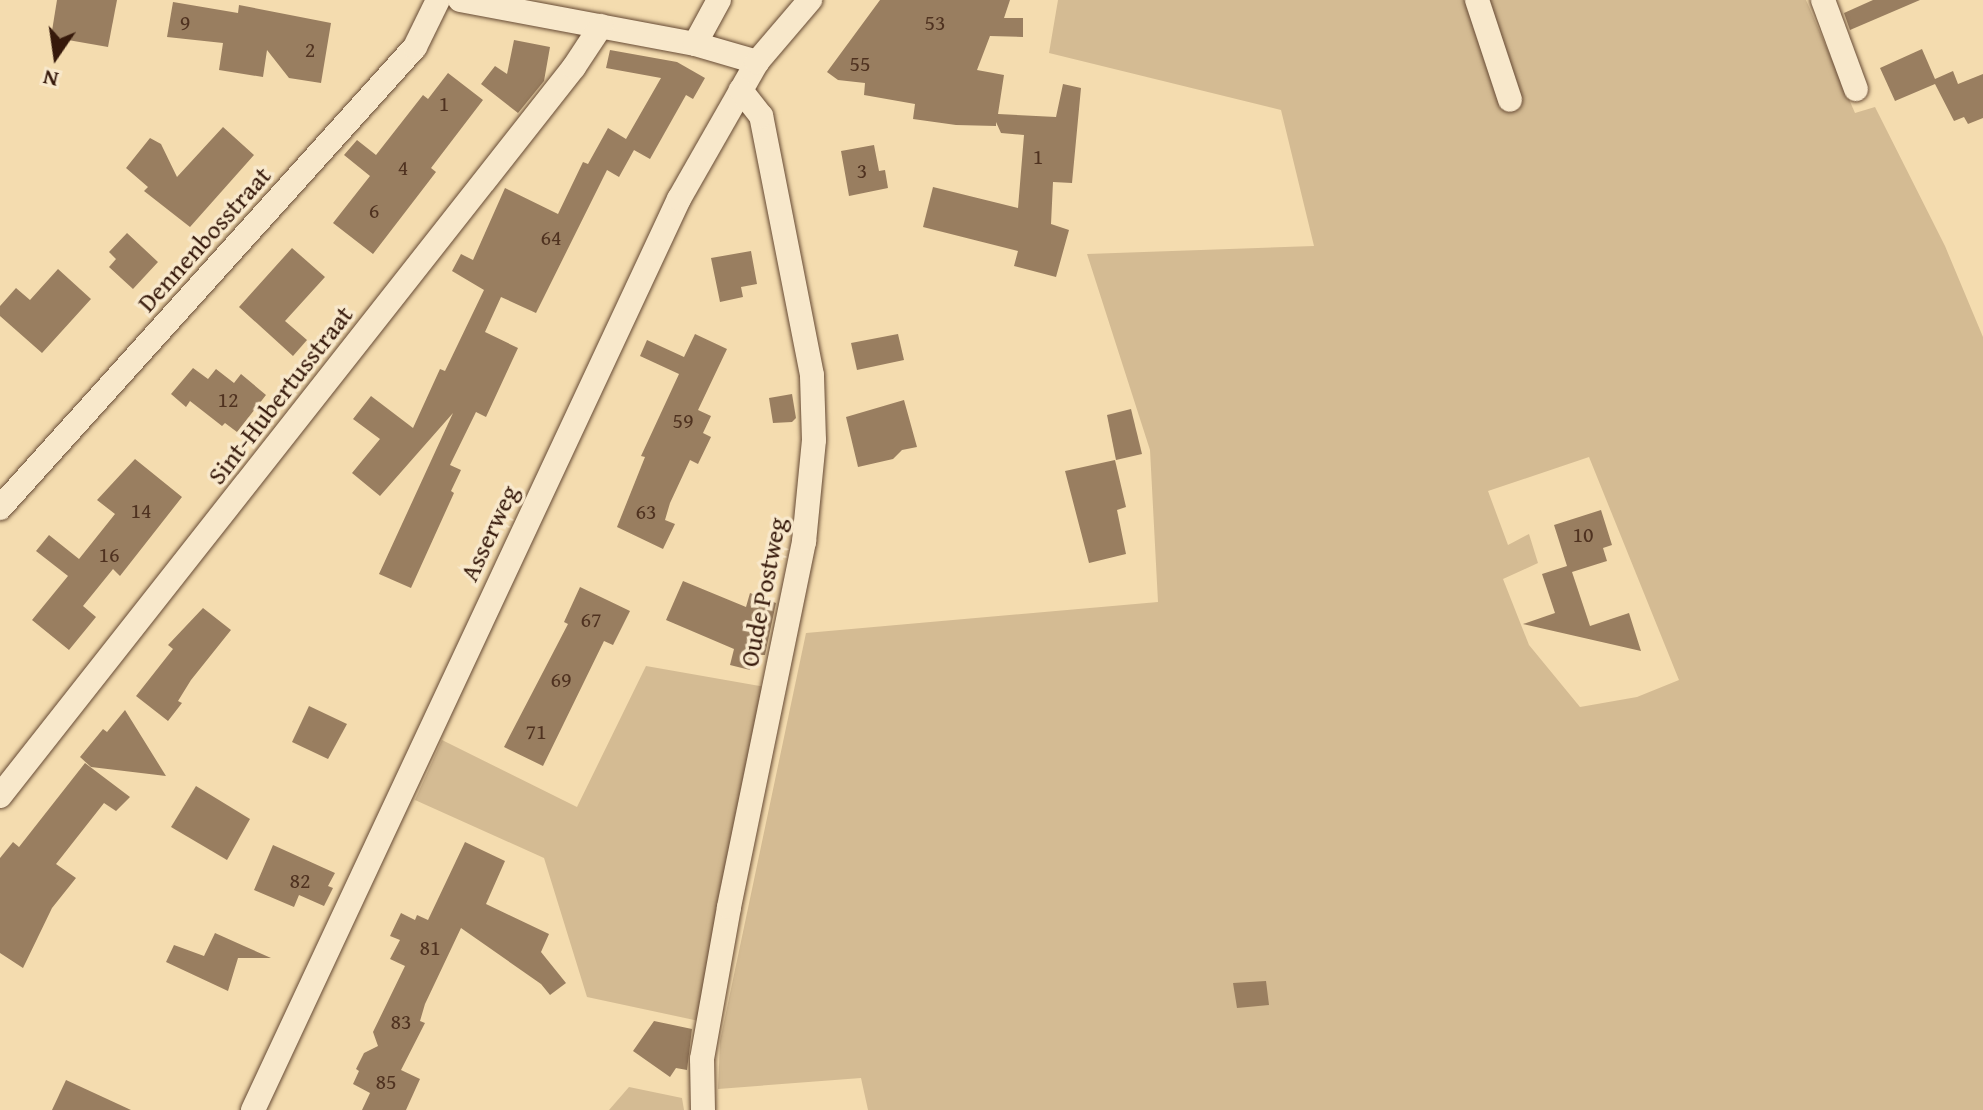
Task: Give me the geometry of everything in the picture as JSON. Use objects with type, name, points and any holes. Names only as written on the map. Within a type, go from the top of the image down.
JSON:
[{"type":"street","name":"Dennenbosstraat","points":[[0,508],[415,47],[438,0]]},
{"type":"street","points":[[460,0],[695,44],[757,62]]},
{"type":"street","points":[[695,44],[719,0]]},
{"type":"street","name":"Asserweg","points":[[253,1110],[679,199],[757,62],[810,0]]},
{"type":"street","points":[[1477,0],[1510,100]]},
{"type":"street","points":[[1823,0],[1856,89]]},
{"type":"street","name":"Sint-Hubertusstraat","points":[[0,796],[574,67],[601,26]]},
{"type":"street","name":"Oude Postweg","points":[[703,1110],[702,1059],[732,892],[804,542],[814,440],[812,375],[761,116],[741,90]]},
{"type":"shaded area","points":[[1058,0],[1806,0],[1855,113],[1875,107],[1945,246],[1983,337],[1983,1110],[868,1110],[861,1078],[718,1089],[720,1041],[806,633],[1158,602],[1150,450],[1087,254],[1314,246],[1281,110],[1049,53]],"holes":[[[1589,457],[1679,680],[1637,697],[1580,707],[1529,645],[1503,579],[1538,563],[1529,534],[1508,545],[1488,491]]]},
{"type":"shaded area","points":[[646,666],[765,687],[699,1021],[587,997],[544,858],[415,800],[442,740],[577,807]]},
{"type":"shaded area","points":[[629,1087],[682,1098],[684,1110],[609,1110]]},
{"type":"building","points":[[57,0],[117,0],[108,47],[51,37]]},
{"type":"building","points":[[880,0],[1010,0],[1004,18],[1023,18],[1023,37],[990,36],[977,70],[1004,75],[998,114],[1056,117],[1063,84],[1081,88],[1072,183],[1053,182],[1051,224],[1069,230],[1056,277],[1014,266],[1018,251],[923,227],[933,187],[1018,208],[1024,135],[1001,133],[996,122],[996,126],[956,125],[913,119],[915,104],[864,95],[865,83],[838,80],[827,72]]},
{"type":"building","points":[[1873,0],[1920,0],[1850,30],[1844,13]]},
{"type":"building","points":[[173,2],[238,13],[239,5],[331,23],[321,83],[289,78],[267,50],[263,77],[219,70],[223,43],[167,37]]},
{"type":"building","points":[[514,40],[550,47],[544,81],[518,113],[481,84],[495,66],[507,74]]},
{"type":"building","points":[[1922,49],[1935,79],[1953,71],[1958,84],[1983,74],[1983,118],[1968,124],[1964,117],[1954,121],[1935,84],[1895,101],[1880,68]]},
{"type":"building","points":[[610,50],[677,62],[705,78],[693,99],[686,95],[650,159],[634,150],[619,177],[607,170],[536,313],[501,297],[485,332],[518,348],[486,417],[476,412],[450,465],[461,470],[451,491],[454,493],[411,588],[379,574],[453,413],[380,496],[352,473],[380,439],[353,419],[371,396],[413,428],[440,369],[445,371],[484,290],[452,271],[461,254],[473,260],[505,188],[558,214],[583,162],[588,164],[608,128],[626,139],[661,78],[606,68]]},
{"type":"building","points":[[448,73],[483,100],[431,168],[436,172],[373,254],[333,223],[370,176],[344,155],[357,140],[376,155],[423,95],[428,99]]},
{"type":"building","points":[[223,127],[254,155],[190,227],[144,191],[148,187],[126,168],[150,138],[161,144],[177,177]]},
{"type":"building","points":[[874,145],[879,171],[885,170],[888,188],[849,196],[841,151]]},
{"type":"building","points":[[127,233],[158,262],[133,289],[109,267],[116,259],[109,252]]},
{"type":"building","points":[[292,248],[325,277],[285,321],[307,340],[293,356],[239,307]]},
{"type":"building","points":[[751,251],[757,284],[741,287],[743,297],[720,302],[711,258]]},
{"type":"building","points":[[58,269],[91,299],[42,353],[0,316],[0,306],[16,288],[30,300]]},
{"type":"building","points":[[695,334],[727,349],[698,410],[711,416],[703,433],[711,437],[698,464],[690,460],[670,503],[665,520],[675,524],[663,549],[617,527],[645,457],[641,456],[679,374],[640,356],[647,340],[684,357]]},
{"type":"building","points":[[898,334],[904,360],[857,370],[851,343]]},
{"type":"building","points":[[193,368],[208,379],[216,369],[234,383],[241,374],[266,395],[237,432],[225,423],[222,426],[190,401],[186,407],[171,394]]},
{"type":"building","points":[[792,394],[796,418],[792,422],[773,423],[769,398]]},
{"type":"building","points":[[904,400],[917,447],[902,450],[893,459],[858,467],[846,417]]},
{"type":"building","points":[[1131,409],[1142,454],[1116,460],[1107,415]]},
{"type":"building","points":[[135,459],[182,497],[120,576],[113,569],[83,606],[96,617],[69,650],[32,620],[68,576],[36,551],[49,535],[79,559],[115,514],[97,500]]},
{"type":"building","points":[[1115,460],[1126,507],[1117,510],[1126,554],[1089,563],[1065,471]]},
{"type":"building","points":[[1601,510],[1612,545],[1603,548],[1607,561],[1572,572],[1590,626],[1629,613],[1641,651],[1523,624],[1555,613],[1542,574],[1567,566],[1554,525]]},
{"type":"building","points":[[683,581],[746,607],[750,593],[776,603],[765,655],[753,655],[750,670],[730,665],[734,649],[666,620]]},
{"type":"building","points":[[580,587],[630,611],[613,645],[604,641],[543,766],[504,747],[568,624],[564,622]]},
{"type":"building","points":[[203,608],[231,630],[191,680],[178,701],[182,703],[168,721],[136,696],[173,649],[168,645]]},
{"type":"building","points":[[309,706],[347,724],[328,759],[292,742]]},
{"type":"building","points":[[125,710],[166,776],[91,767],[80,757],[103,729],[107,732]]},
{"type":"building","points":[[85,763],[130,797],[116,811],[104,803],[56,864],[76,878],[52,908],[23,968],[0,953],[0,858],[13,842],[19,847]]},
{"type":"building","points":[[196,786],[250,819],[227,860],[171,827]]},
{"type":"building","points":[[465,842],[505,861],[486,904],[549,934],[541,952],[566,983],[550,995],[541,984],[461,928],[425,1004],[420,1021],[425,1023],[401,1070],[420,1079],[406,1110],[362,1110],[370,1093],[353,1084],[359,1071],[356,1069],[364,1053],[378,1046],[373,1032],[405,966],[390,959],[400,940],[390,936],[401,913],[415,920],[417,915],[428,920]]},
{"type":"building","points":[[273,845],[335,873],[328,886],[333,888],[324,906],[299,895],[294,907],[254,890]]},
{"type":"building","points":[[215,933],[271,958],[238,958],[228,991],[166,962],[174,945],[204,956]]},
{"type":"building","points":[[1266,981],[1269,1005],[1237,1008],[1233,983]]},
{"type":"building","points":[[654,1021],[692,1029],[687,1070],[676,1068],[670,1077],[633,1051]]},
{"type":"building","points":[[66,1080],[131,1110],[52,1110]]}]
